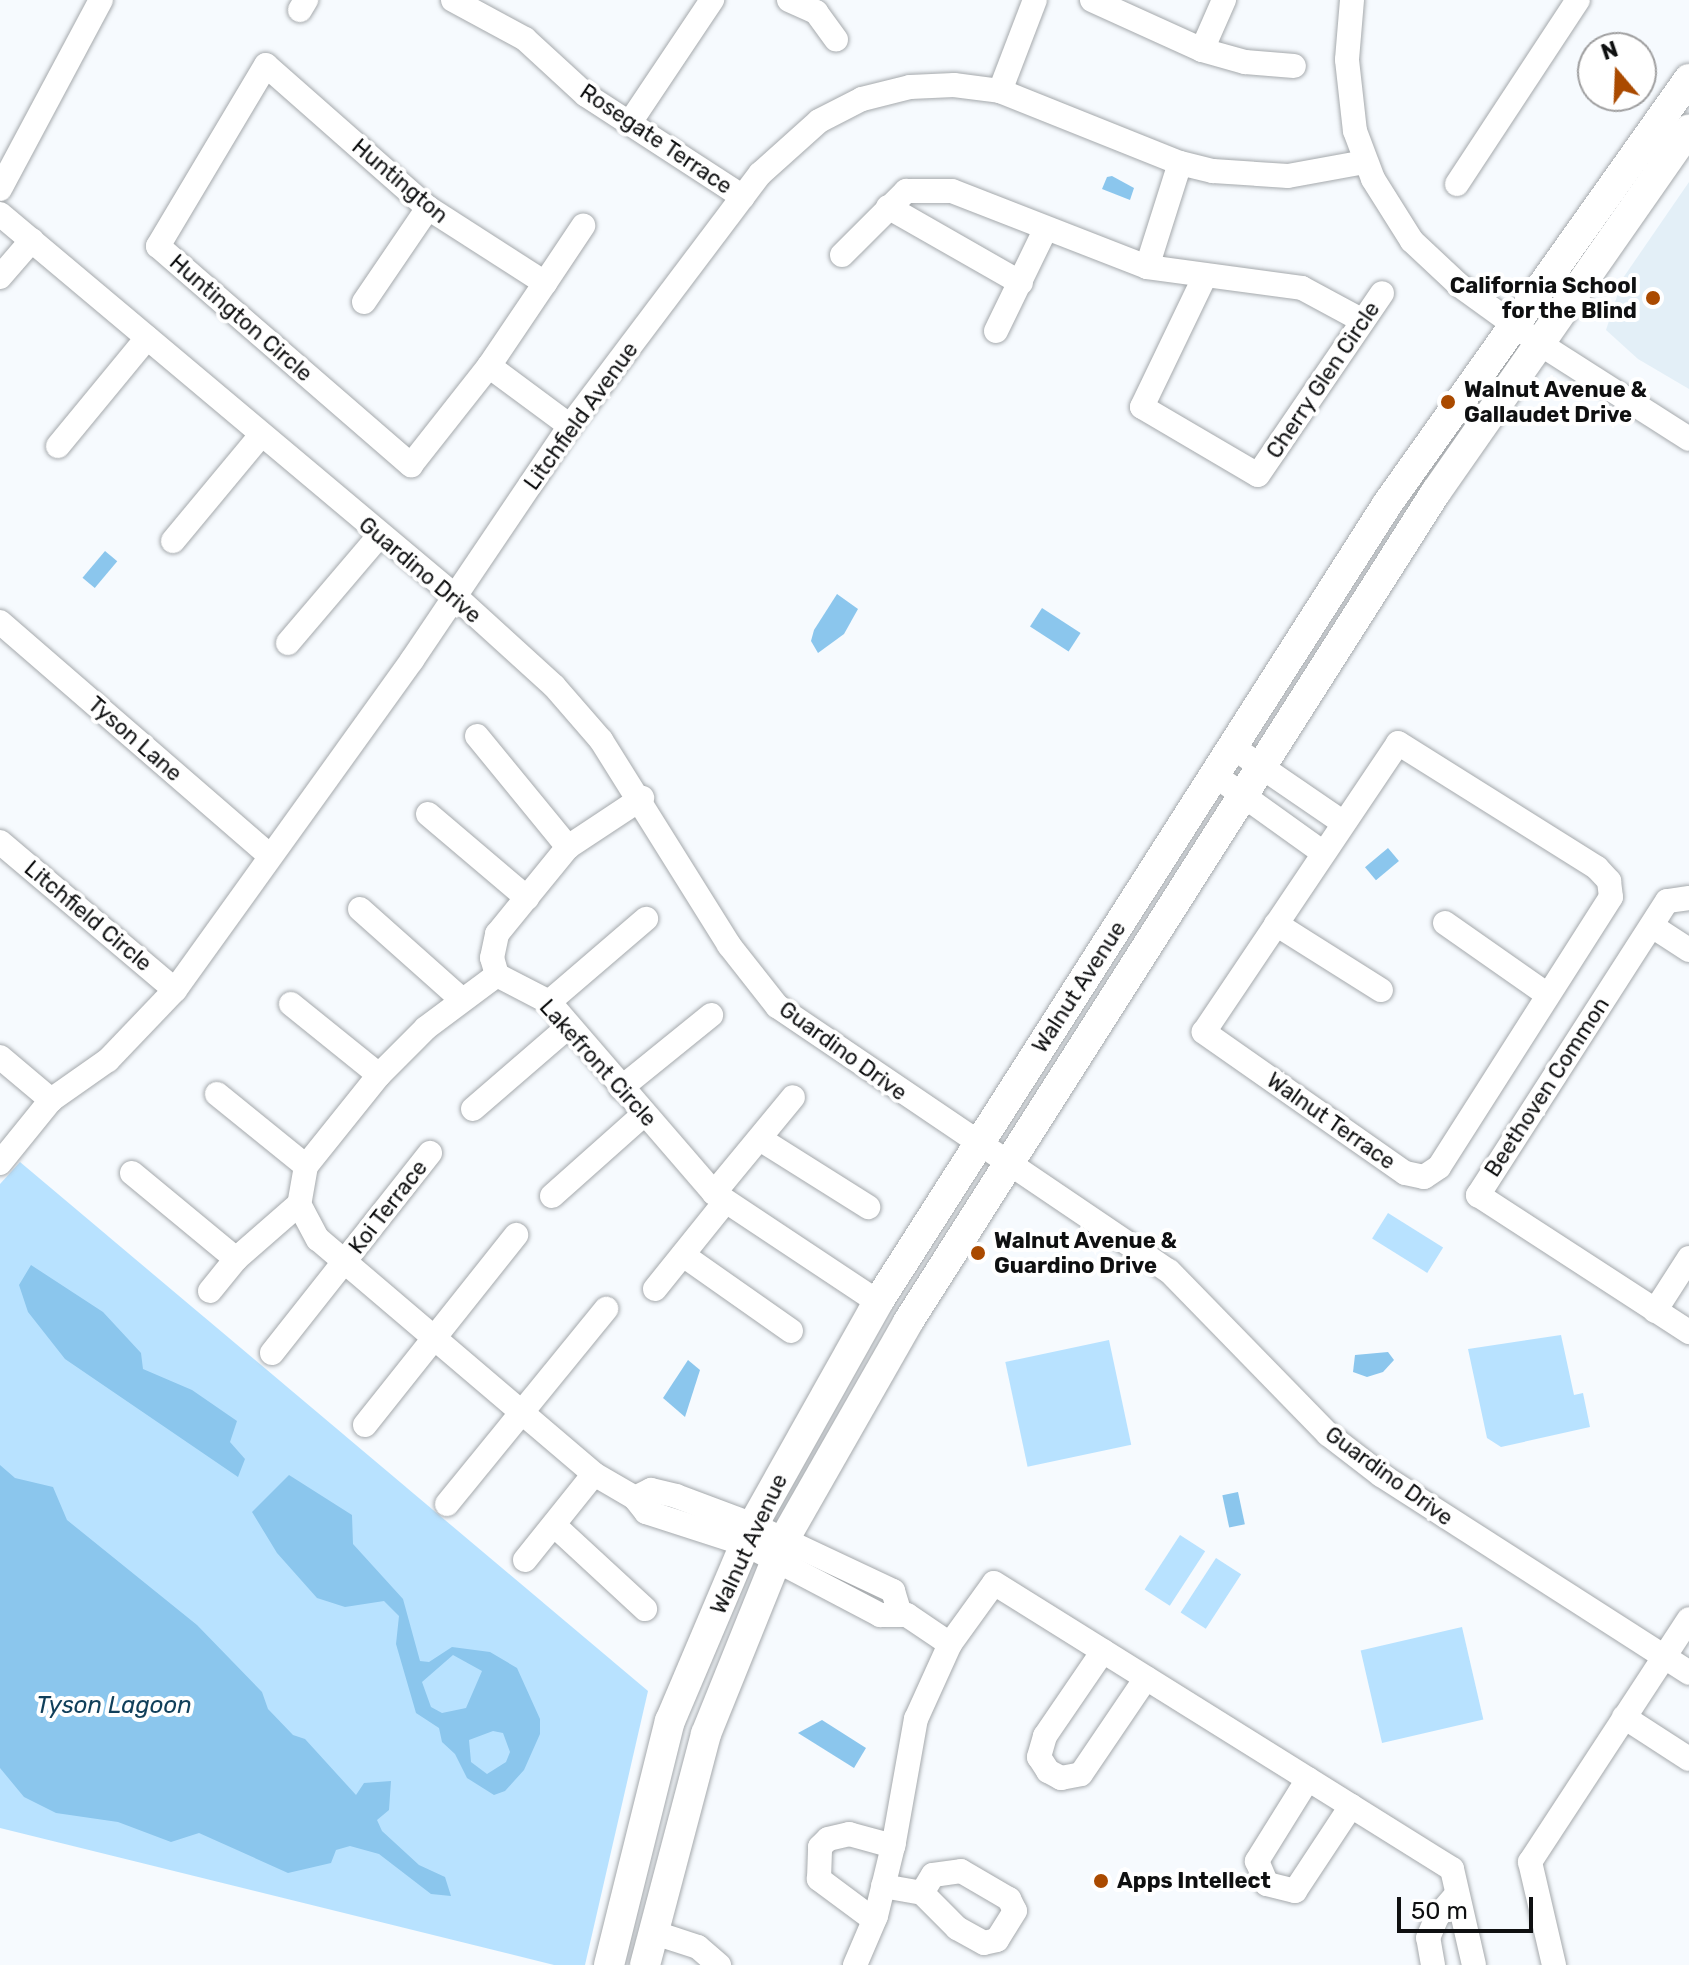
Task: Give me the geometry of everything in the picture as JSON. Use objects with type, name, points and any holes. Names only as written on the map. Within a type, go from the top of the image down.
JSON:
[{"type":"main road","name":"Walnut Avenue","points":[[609,1965],[666,1731],[749,1534],[878,1302],[976,1144],[1234,748],[1388,503],[1689,79]]},
{"type":"main road","name":"Walnut Avenue","points":[[645,1965],[706,1734],[780,1549],[908,1322],[1436,492],[1542,345],[1689,130]]},
{"type":"street","points":[[0,189],[101,0]]},
{"type":"street","name":"Rosegate Terrace","points":[[453,0],[525,39],[586,95],[631,121],[743,197]]},
{"type":"street","points":[[631,121],[712,0]]},
{"type":"street","points":[[789,0],[816,12],[836,40]]},
{"type":"street","points":[[1000,91],[1035,0]]},
{"type":"street","points":[[1092,0],[1202,50],[1245,62],[1294,66]]},
{"type":"street","points":[[1202,50],[1224,0]]},
{"type":"street","points":[[1352,0],[1347,60],[1355,131],[1365,162],[1412,241],[1459,285],[1542,345],[1689,439]]},
{"type":"street","points":[[1457,184],[1507,81],[1578,0]]},
{"type":"street","name":"Huntington","points":[[266,65],[428,208],[545,283]]},
{"type":"street","name":"Huntington Circle","points":[[266,65],[158,246],[411,465],[489,366]]},
{"type":"street","name":"Litchfield Avenue","points":[[0,1163],[51,1100],[108,1060],[175,990],[455,596],[570,426],[743,197],[787,147],[819,121],[862,99],[910,87],[1000,91],[1180,163],[1244,175],[1288,176],[1365,162]]},
{"type":"street","points":[[1147,267],[1180,163]]},
{"type":"street","points":[[842,255],[906,191],[952,191],[1147,267],[1204,278],[1302,288],[1363,321]]},
{"type":"street","points":[[888,207],[1021,283]]},
{"type":"street","points":[[364,302],[428,208]]},
{"type":"street","name":"Guardino Drive","points":[[0,214],[379,536],[455,596],[572,705],[642,798],[729,945],[777,1006],[1007,1165],[1169,1271],[1328,1434],[1381,1475],[1689,1673]]},
{"type":"street","points":[[570,426],[489,366],[583,226]]},
{"type":"street","points":[[996,331],[1046,228]]},
{"type":"street","points":[[0,277],[32,240]]},
{"type":"street","name":"Cherry Glen Circle","points":[[1204,278],[1142,407],[1258,475],[1382,293]]},
{"type":"street","points":[[58,446],[147,338]]},
{"type":"street","points":[[173,541],[261,435]]},
{"type":"street","points":[[288,643],[379,536]]},
{"type":"street","name":"Tyson Lane","points":[[0,622],[270,856]]},
{"type":"street","points":[[477,736],[568,847]]},
{"type":"street","name":"Walnut Terrace","points":[[1398,743],[1597,868],[1609,881],[1605,910],[1545,993],[1439,1167],[1415,1177],[1204,1032],[1342,822],[1398,743]]},
{"type":"street","points":[[1234,748],[1342,822]]},
{"type":"street","points":[[1216,776],[1322,852]]},
{"type":"street","points":[[210,1291],[236,1259],[299,1204],[306,1166],[379,1075],[461,999],[497,975],[492,958],[497,934],[568,847],[642,798]]},
{"type":"street","points":[[428,814],[527,898]]},
{"type":"street","name":"Litchfield Circle","points":[[0,842],[175,990]]},
{"type":"street","points":[[1689,898],[1667,901],[1652,926],[1689,950]]},
{"type":"street","points":[[360,909],[461,999]]},
{"type":"street","points":[[549,1002],[646,919]]},
{"type":"street","points":[[1445,923],[1545,993]]},
{"type":"street","points":[[1276,924],[1381,990]]},
{"type":"street","name":"Beethoven Common","points":[[1652,926],[1478,1195],[1689,1332]]},
{"type":"street","name":"Lakefront Circle","points":[[497,975],[549,1002],[621,1088],[720,1197],[878,1302]]},
{"type":"street","points":[[291,1004],[379,1075]]},
{"type":"street","points":[[621,1088],[711,1015]]},
{"type":"street","points":[[473,1109],[569,1026]]},
{"type":"street","points":[[0,1057],[51,1100]]},
{"type":"street","points":[[217,1094],[306,1166]]},
{"type":"street","points":[[655,1289],[683,1255],[760,1139],[793,1097]]},
{"type":"street","points":[[552,1196],[644,1114]]},
{"type":"street","points":[[760,1139],[868,1207]]},
{"type":"street","name":"Koi Terrace","points":[[272,1353],[430,1153]]},
{"type":"street","points":[[132,1173],[236,1259]]},
{"type":"street","points":[[299,1204],[318,1239],[594,1474],[635,1498],[651,1490],[676,1496],[780,1549],[880,1615],[899,1611],[950,1644]]},
{"type":"street","points":[[365,1425],[516,1235]]},
{"type":"street","points":[[683,1255],[791,1331]]},
{"type":"street","points":[[1655,1311],[1689,1258]]},
{"type":"street","points":[[447,1504],[606,1309]]},
{"type":"street","points":[[525,1560],[594,1474]]},
{"type":"street","points":[[554,1525],[645,1609]]},
{"type":"street","points":[[855,1965],[874,1920],[893,1846],[916,1719],[950,1644],[994,1583],[1452,1869],[1474,1965]]},
{"type":"street","points":[[1554,1965],[1530,1862],[1689,1619]]},
{"type":"street","points":[[1103,1651],[1045,1736],[1039,1757],[1048,1771],[1061,1778],[1081,1774],[1146,1678]]},
{"type":"street","points":[[1624,1717],[1689,1759]]},
{"type":"street","points":[[1308,1779],[1257,1861],[1267,1884],[1295,1891],[1351,1806]]},
{"type":"street","points":[[874,1920],[819,1879],[820,1847],[828,1839],[849,1834],[893,1846]]},
{"type":"street","points":[[883,1886],[922,1893]]},
{"type":"street","points":[[1433,1965],[1428,1938],[1437,1917],[1457,1894]]},
{"type":"street","points":[[652,1932],[698,1947],[719,1965]]},
{"type":"shaded area","name":"California School for the Blind","points":[[1689,182],[1689,389],[1638,359],[1606,330],[1623,278]]},
{"type":"shaded area","points":[[20,1162],[648,1691],[585,1965],[554,1965],[0,1828],[0,1184]]},
{"type":"shaded area","points":[[1388,1213],[1443,1247],[1427,1273],[1372,1238]]},
{"type":"shaded area","points":[[1561,1335],[1574,1395],[1583,1393],[1590,1427],[1501,1447],[1487,1438],[1468,1349]]},
{"type":"shaded area","points":[[1109,1340],[1131,1445],[1028,1467],[1005,1362]]},
{"type":"shaded area","points":[[1180,1535],[1205,1551],[1170,1606],[1145,1590]]},
{"type":"shaded area","points":[[1216,1558],[1241,1574],[1206,1629],[1181,1613]]},
{"type":"shaded area","points":[[1462,1627],[1483,1720],[1382,1743],[1361,1650]]},
{"type":"water","points":[[1112,176],[1134,188],[1130,200],[1102,189],[1107,177]]},
{"type":"water","points":[[105,551],[117,561],[95,588],[83,578]]},
{"type":"water","points":[[837,594],[858,609],[844,634],[818,653],[811,641],[814,630]]},
{"type":"water","points":[[1042,608],[1081,633],[1069,652],[1030,626]]},
{"type":"water","points":[[1388,848],[1399,861],[1376,880],[1365,867]]},
{"type":"water","points":[[31,1265],[103,1312],[141,1353],[143,1369],[192,1390],[237,1421],[230,1442],[245,1459],[238,1477],[65,1359],[28,1312],[19,1285]]},
{"type":"water","points":[[1388,1352],[1394,1360],[1383,1372],[1367,1377],[1353,1372],[1355,1355]]},
{"type":"water","points":[[688,1360],[700,1370],[685,1417],[663,1398]]},
{"type":"water","name":"Tyson Lagoon","points":[[0,1465],[15,1478],[53,1487],[67,1520],[197,1625],[262,1692],[268,1709],[293,1735],[305,1739],[356,1795],[364,1783],[391,1781],[389,1810],[377,1820],[382,1831],[419,1865],[445,1877],[451,1896],[431,1894],[379,1854],[350,1846],[336,1850],[331,1863],[288,1873],[199,1833],[171,1842],[118,1822],[56,1813],[24,1797],[0,1768]]},
{"type":"water","points":[[289,1475],[352,1515],[353,1544],[403,1599],[420,1661],[429,1662],[452,1647],[490,1652],[517,1668],[540,1719],[540,1734],[524,1770],[505,1791],[494,1795],[467,1778],[455,1754],[442,1742],[439,1728],[416,1713],[396,1644],[399,1616],[384,1601],[345,1607],[317,1598],[277,1553],[252,1512]],"holes":[[[453,1655],[482,1671],[466,1708],[442,1713],[431,1707],[422,1682]],[[493,1731],[503,1733],[510,1752],[506,1762],[487,1774],[471,1762],[469,1740]]]},
{"type":"water","points":[[1238,1492],[1245,1524],[1229,1528],[1222,1495]]},
{"type":"water","points":[[822,1720],[866,1748],[854,1768],[798,1733]]},
{"type":"place","name":"California School for the Blind","points":[[1653,298]]},
{"type":"place","name":"Walnut Avenue & Gallaudet Drive","points":[[1448,402]]},
{"type":"place","name":"Walnut Avenue & Guardino Drive","points":[[978,1253]]},
{"type":"place","name":"Apps Intellect","points":[[1101,1881]]}]
